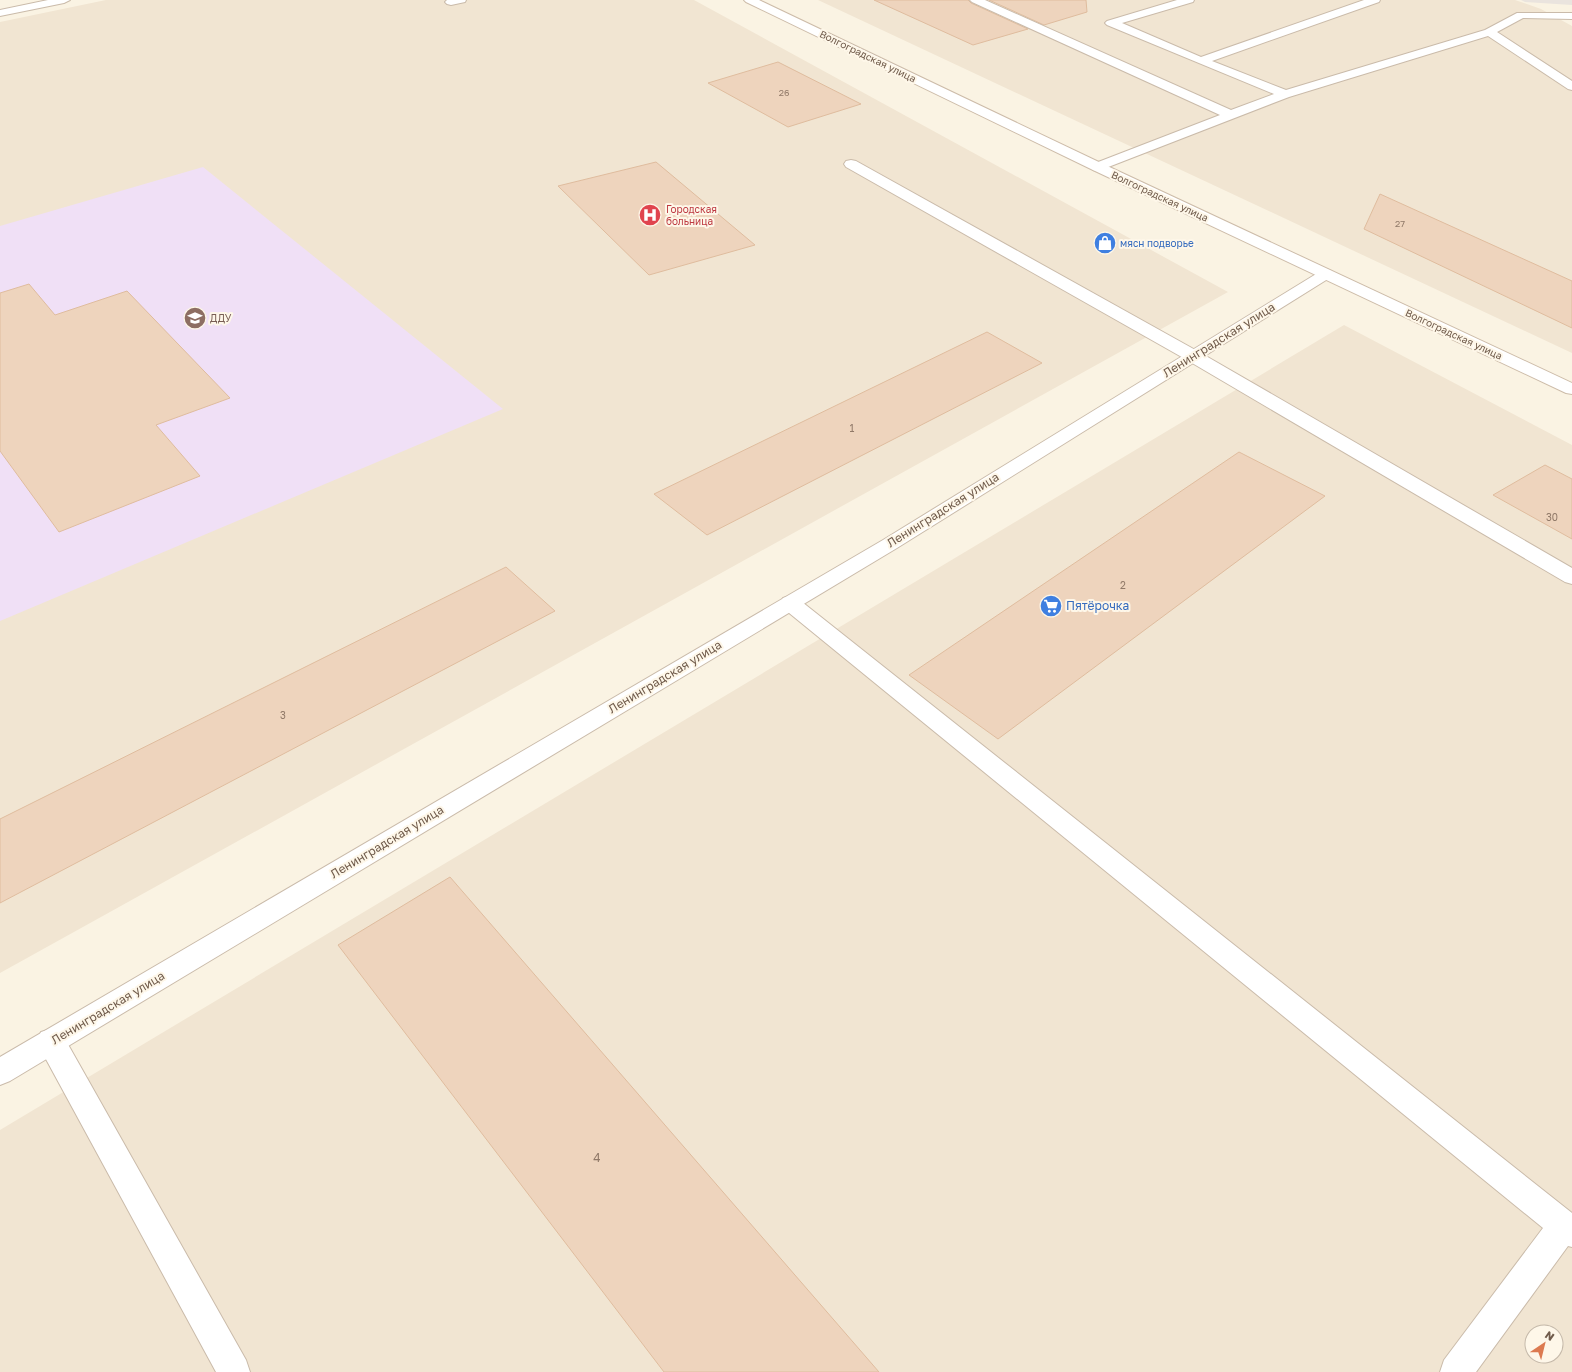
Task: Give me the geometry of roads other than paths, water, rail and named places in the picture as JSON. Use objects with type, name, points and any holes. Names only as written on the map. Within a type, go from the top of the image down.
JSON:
[{"type":"street","points":[[0,14],[64,0]]},
{"type":"street","name":"Волгоградская улица","points":[[750,0],[1098,167],[1572,389]]},
{"type":"street","points":[[976,0],[1231,115]]},
{"type":"street","points":[[1189,0],[1111,23],[1285,94]]},
{"type":"street","points":[[1201,61],[1375,0]]},
{"type":"street","points":[[1098,167],[1285,94],[1489,32],[1521,15],[1572,16]]},
{"type":"street","points":[[1489,32],[1572,86]]},
{"type":"street","points":[[851,164],[1193,356],[1572,577]]},
{"type":"street","name":"Ленинградская улица","points":[[0,1072],[890,544],[1326,274]]},
{"type":"street","points":[[790,603],[1568,1229],[1456,1372]]},
{"type":"street","points":[[51,1041],[234,1372]]},
{"type":"place","name":"Городская больница","points":[[650,215]]},
{"type":"place","name":"мясн подворье","points":[[1105,243]]},
{"type":"place","name":"ДДУ","points":[[195,318]]},
{"type":"place","name":"Пятёрочка","points":[[1051,606]]}]
